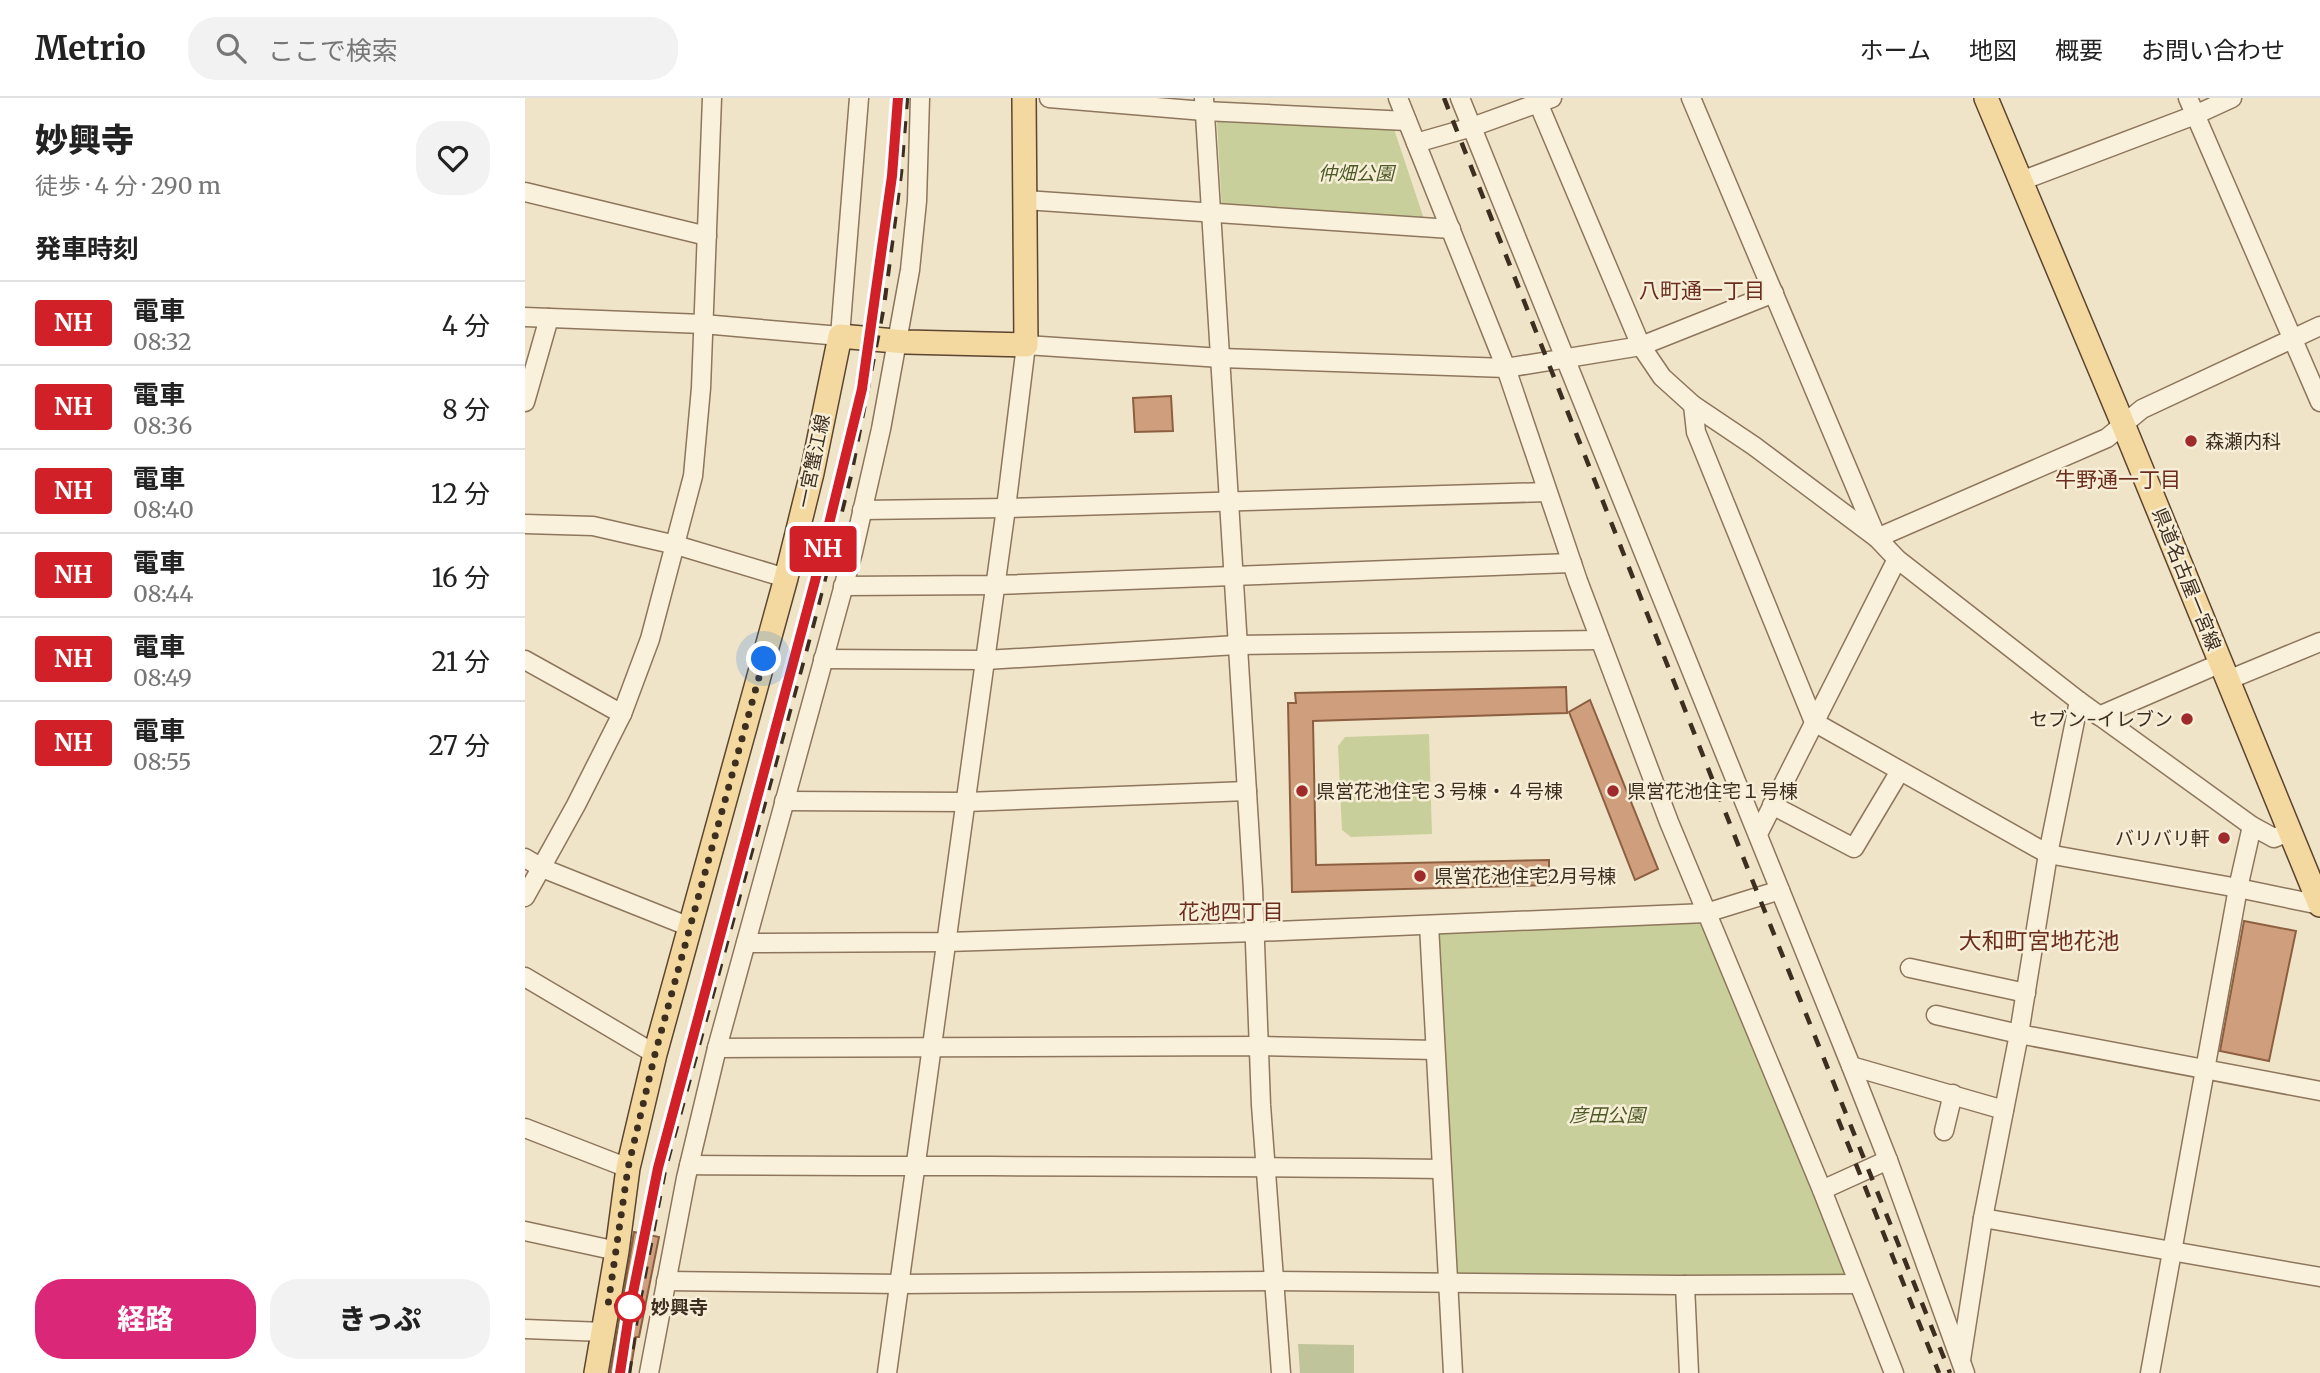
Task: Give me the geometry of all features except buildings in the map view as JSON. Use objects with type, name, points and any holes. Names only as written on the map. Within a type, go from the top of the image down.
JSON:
[{"type":"main road","points":[[840,336],[898,341],[1026,345],[1024,98]]},
{"type":"main road","name":"県道名古屋一宮線","points":[[1986,98],[2291,831],[2314,876],[2320,905]]},
{"type":"main road","name":"一宮蟹江線","points":[[596,1373],[628,1168],[655,1054],[786,578],[812,472],[840,336]]},
{"type":"street","points":[[525,897],[622,714],[650,639],[693,476],[701,388],[712,98]]},
{"type":"street","points":[[525,317],[703,324],[840,336],[859,98]]},
{"type":"street","points":[[649,1373],[689,1165],[717,1048],[843,586],[898,341],[910,270],[917,201],[920,98]]},
{"type":"street","points":[[1049,98],[1204,104],[1407,121]]},
{"type":"street","points":[[1398,98],[1506,368],[1572,563],[1669,822],[1822,1190],[1894,1373]]},
{"type":"street","points":[[1460,98],[1851,1066],[1963,1368]]},
{"type":"street","points":[[1691,98],[1877,538]]},
{"type":"street","points":[[2021,181],[2192,106],[2232,98]]},
{"type":"street","points":[[1416,143],[1472,127],[1543,100],[1641,346],[1662,377],[1693,405],[1754,446],[1877,538],[1896,559],[2099,716],[2252,826],[2274,838],[2291,831]]},
{"type":"street","points":[[1204,104],[1247,791],[1266,1166],[1281,1373]]},
{"type":"street","points":[[2192,106],[2320,402]]},
{"type":"street","points":[[525,192],[707,236]]},
{"type":"street","points":[[1025,200],[1451,229]]},
{"type":"street","points":[[887,1373],[986,660],[1026,345],[1221,358],[1506,368],[1641,346],[1774,293]]},
{"type":"street","points":[[525,402],[549,318]]},
{"type":"street","points":[[1877,538],[2107,438],[2142,409],[2320,327]]},
{"type":"street","points":[[1693,405],[1696,432],[1814,722],[2048,854],[2320,905]]},
{"type":"street","points":[[862,510],[1547,492]]},
{"type":"street","points":[[525,524],[593,526],[676,545],[786,578]]},
{"type":"street","points":[[1758,834],[1896,559]]},
{"type":"street","points":[[843,586],[996,585],[1572,563]]},
{"type":"street","points":[[823,659],[986,660],[1237,645],[1600,640]]},
{"type":"street","points":[[2099,716],[2225,671],[2320,642]]},
{"type":"street","points":[[525,660],[622,714]]},
{"type":"street","points":[[1963,1368],[1983,1218],[2019,1034],[2048,854],[2079,701]]},
{"type":"street","points":[[1772,804],[1854,848],[1901,771]]},
{"type":"street","points":[[784,801],[966,802],[1247,791]]},
{"type":"street","points":[[2150,1373],[2204,1069],[2252,826]]},
{"type":"street","points":[[525,858],[690,927]]},
{"type":"street","points":[[745,943],[947,942],[1706,913],[1780,890]]},
{"type":"street","points":[[1429,925],[1453,1373]]},
{"type":"street","points":[[1910,968],[2026,993]]},
{"type":"street","points":[[525,977],[655,1054]]},
{"type":"street","points":[[1936,1015],[2019,1034],[2320,1091]]},
{"type":"street","points":[[717,1048],[1259,1046],[1435,1050]]},
{"type":"street","points":[[1851,1066],[2004,1110]]},
{"type":"street","points":[[1944,1131],[1953,1094]]},
{"type":"street","points":[[525,1128],[628,1168]]},
{"type":"street","points":[[1822,1190],[1888,1160]]},
{"type":"street","points":[[689,1165],[1441,1169]]},
{"type":"street","points":[[1983,1218],[2320,1277]]},
{"type":"street","points":[[525,1231],[617,1251]]},
{"type":"street","points":[[666,1281],[900,1284],[1274,1281],[1858,1284]]},
{"type":"street","points":[[1685,1285],[1689,1373]]},
{"type":"street","points":[[525,1329],[604,1332]]},
{"type":"green space","name":"仲畑公園","points":[[1217,122],[1393,126],[1427,228],[1222,210]]},
{"type":"green space","points":[[1429,734],[1432,834],[1351,837],[1342,830],[1338,746],[1345,737]]},
{"type":"green space","name":"彦田公園","points":[[1701,919],[1852,1280],[1452,1279],[1432,927]]},
{"type":"green space","points":[[1298,1344],[1354,1345],[1354,1373],[1300,1373]]},
{"type":"railway","points":[[629,1373],[638,1310],[665,1170],[814,622],[851,475],[884,305],[901,172],[907,98]]},
{"type":"railway","points":[[1444,98],[1950,1373]]},
{"type":"railway","points":[[1838,1119],[1939,1373]]},
{"type":"train","name":"NH","points":[[620,1373],[658,1168],[815,581],[862,389],[892,176],[898,98]]},
{"type":"place","name":"森瀬内科","points":[[2191,441]]},
{"type":"place","name":"セブン-イレブン","points":[[2187,719]]},
{"type":"place","name":"県営花池住宅３号棟・４号棟","points":[[1302,791]]},
{"type":"place","name":"県営花池住宅１号棟","points":[[1613,791]]},
{"type":"place","name":"バリバリ軒","points":[[2224,838]]},
{"type":"place","name":"県営花池住宅2月号棟","points":[[1420,876]]},
{"type":"place","name":"妙興寺","points":[[630,1307]]},
{"type":"district","name":"八町通一丁目","points":[[1702,290]]},
{"type":"district","name":"牛野通一丁目","points":[[2118,479]]},
{"type":"district","name":"花池四丁目","points":[[1231,911]]},
{"type":"district","name":"大和町宮地花池","points":[[2039,940]]},
{"type":"route","points":[[630,1307],[608,1305],[628,1168],[655,1054],[764,659]]}]
